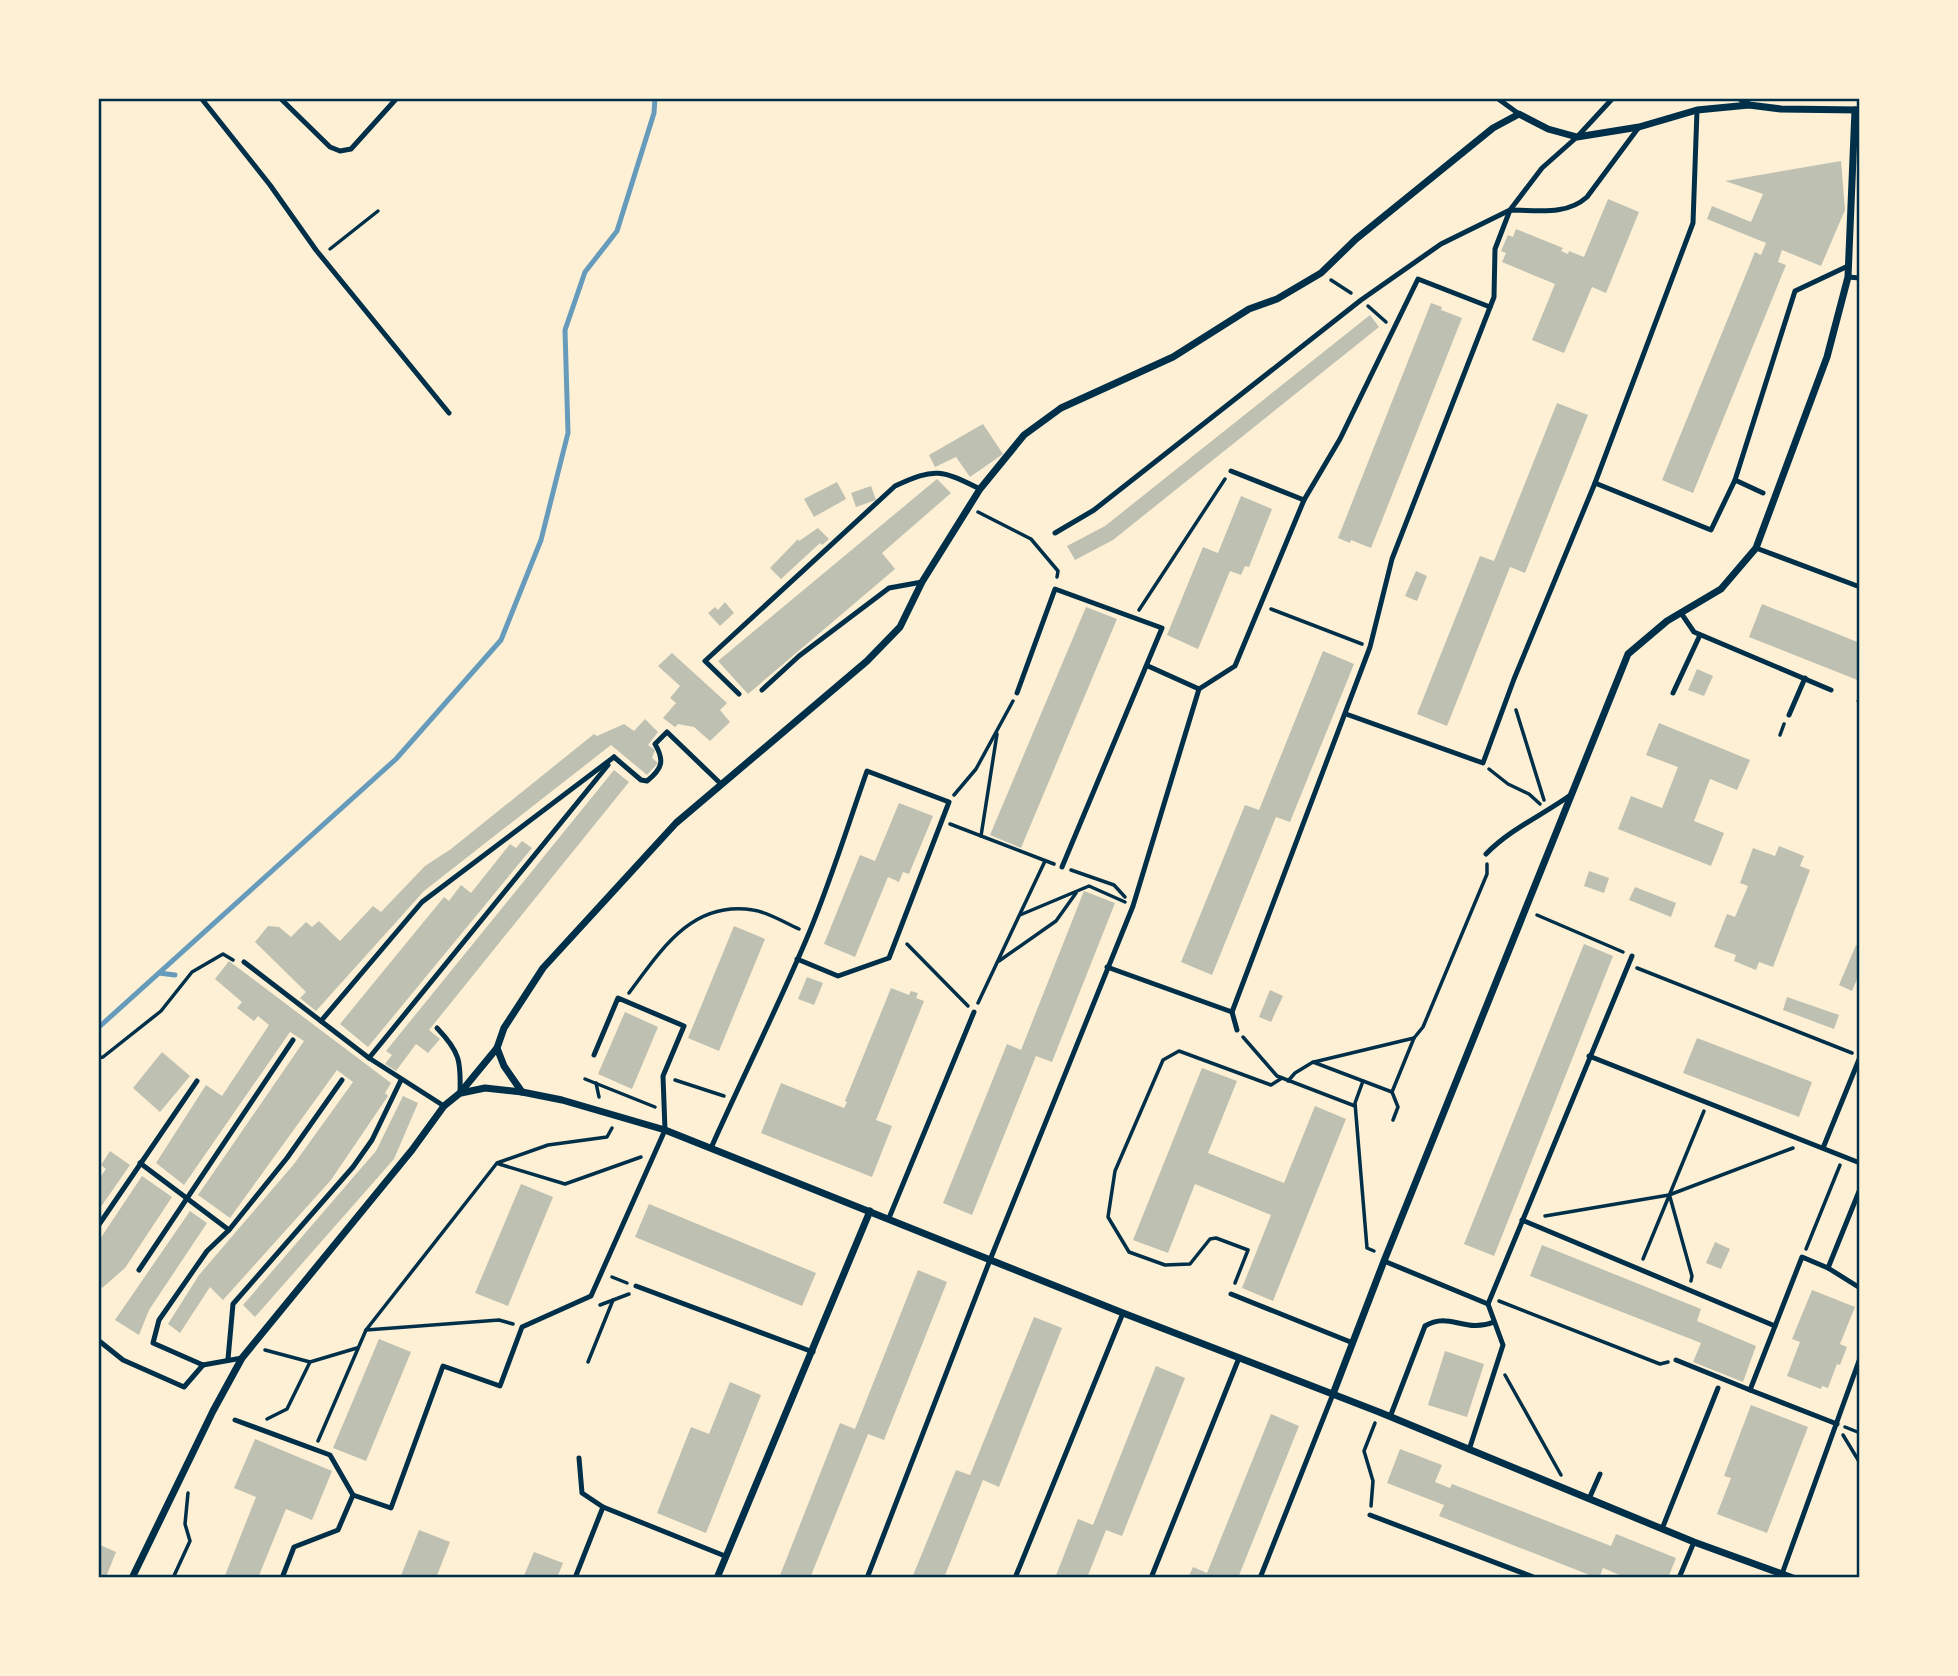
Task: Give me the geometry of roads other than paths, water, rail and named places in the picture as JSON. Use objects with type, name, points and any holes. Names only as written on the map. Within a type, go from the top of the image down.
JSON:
[{"type":"street","points":[[1740,98],[1749,105]]},
{"type":"street","points":[[132,1578],[242,1358],[412,1150],[444,1106],[460,1093],[497,1048],[504,1028],[543,968],[676,822],[867,661],[900,627],[922,582],[980,489],[1024,435],[1061,408],[1173,357],[1249,309],[1277,299],[1321,273],[1356,239],[1493,128],[1519,114],[1548,129],[1577,137],[1640,127],[1697,110],[1749,105],[1781,109],[1857,110],[1848,277],[1827,357],[1756,548],[1721,589],[1667,621],[1628,654],[1333,1394]]},
{"type":"street","points":[[497,1048],[504,1066],[522,1092]]},
{"type":"street","points":[[460,1093],[485,1088],[522,1092],[562,1100],[665,1130],[1379,1412],[1694,1542],[1793,1578]]},
{"type":"street","points":[[717,1578],[870,1212]]},
{"type":"lane","points":[[201,98],[270,185],[321,256],[449,412]]},
{"type":"lane","points":[[280,98],[330,147],[340,151],[351,149],[397,98]]},
{"type":"lane","points":[[1497,98],[1519,114]]},
{"type":"lane","points":[[1237,1030],[1232,1012],[1370,647],[1392,559],[1490,307],[1496,286],[1493,267],[1495,249],[1510,210],[1542,168],[1577,137],[1613,98]]},
{"type":"lane","points":[[1346,714],[1483,763],[1514,679],[1595,483],[1693,223],[1697,110]]},
{"type":"lane","points":[[1055,533],[1094,510],[1361,300],[1441,244],[1510,210],[1566,210],[1577,206],[1587,197],[1640,127]]},
{"type":"lane","points":[[1595,483],[1711,530],[1735,480],[1795,291],[1848,266]]},
{"type":"lane","points":[[1848,277],[1860,278]]},
{"type":"lane","points":[[867,1578],[990,1260],[1133,906],[1199,689],[1235,666],[1304,500],[1340,439],[1418,279],[1490,307]]},
{"type":"lane","points":[[739,694],[705,661],[895,486],[916,476],[942,471],[980,489]]},
{"type":"lane","points":[[1231,471],[1304,500]]},
{"type":"lane","points":[[1735,480],[1763,493]]},
{"type":"lane","points":[[1756,548],[1860,587]]},
{"type":"lane","points":[[762,690],[799,656],[889,589],[922,582]]},
{"type":"lane","points":[[1017,693],[1055,589],[1162,628],[1062,867]]},
{"type":"lane","points":[[1681,613],[1693,632],[1831,690]]},
{"type":"lane","points":[[1673,693],[1700,635]]},
{"type":"lane","points":[[1148,666],[1199,689]]},
{"type":"lane","points":[[1789,715],[1805,678]]},
{"type":"lane","points":[[614,757],[641,780],[647,781],[661,767],[662,759],[655,744],[667,732],[721,784]]},
{"type":"lane","points":[[321,1021],[422,902],[614,757]]},
{"type":"lane","points":[[369,1058],[614,757]]},
{"type":"lane","points":[[711,1148],[733,1099],[797,959],[809,933],[867,771],[949,802],[889,958],[838,976],[797,959]]},
{"type":"lane","points":[[1486,853],[1500,839],[1548,812],[1572,794]]},
{"type":"lane","points":[[1469,1450],[1503,1345],[1489,1301],[1632,956]]},
{"type":"lane","points":[[244,962],[369,1058],[444,1106]]},
{"type":"lane","points":[[1107,967],[1232,1012]]},
{"type":"lane","points":[[235,1420],[330,1455],[353,1495],[391,1508],[443,1366],[500,1386],[522,1326],[591,1296],[665,1130],[663,1076],[684,1026],[618,998],[594,1055]]},
{"type":"lane","points":[[889,1218],[974,1012]]},
{"type":"lane","points":[[438,1028],[454,1046],[461,1064],[460,1093]]},
{"type":"lane","points":[[139,1270],[293,1040]]},
{"type":"lane","points":[[1589,1056],[1860,1163]]},
{"type":"lane","points":[[1823,1148],[1860,1057]]},
{"type":"lane","points":[[203,1366],[153,1343],[159,1320],[206,1251],[229,1230],[287,1158],[342,1080]]},
{"type":"lane","points":[[228,1359],[233,1304],[353,1167],[372,1140],[401,1080]]},
{"type":"lane","points":[[98,1226],[197,1081]]},
{"type":"lane","points":[[140,1163],[229,1230]]},
{"type":"lane","points":[[1828,1268],[1860,1189]]},
{"type":"lane","points":[[1522,1220],[1775,1326]]},
{"type":"lane","points":[[1750,1390],[1802,1257],[1828,1268],[1860,1288]]},
{"type":"lane","points":[[1385,1259],[1489,1301]]},
{"type":"lane","points":[[636,1286],[813,1352]]},
{"type":"lane","points":[[1231,1294],[1353,1343]]},
{"type":"lane","points":[[1014,1578],[1123,1313]]},
{"type":"lane","points":[[1390,1417],[1425,1326],[1434,1320],[1468,1327],[1494,1322]]},
{"type":"lane","points":[[98,1340],[123,1360],[184,1387],[203,1366],[242,1358]]},
{"type":"lane","points":[[1151,1578],[1239,1358]]},
{"type":"lane","points":[[1782,1574],[1860,1358]]},
{"type":"lane","points":[[1676,1360],[1837,1424]]},
{"type":"lane","points":[[1662,1528],[1718,1388]]},
{"type":"lane","points":[[1260,1578],[1333,1394]]},
{"type":"lane","points":[[579,1458],[582,1493],[603,1507],[725,1556]]},
{"type":"lane","points":[[1589,1499],[1600,1474]]},
{"type":"lane","points":[[282,1578],[294,1547],[338,1530],[353,1495]]},
{"type":"lane","points":[[575,1578],[603,1507]]},
{"type":"lane","points":[[1370,1515],[1536,1578]]},
{"type":"lane","points":[[1678,1578],[1694,1542]]},
{"type":"lane","points":[[1768,1578],[1771,1570]]},
{"type":"waterway","points":[[98,1028],[396,759],[501,640],[541,540],[568,433],[565,330],[585,272],[617,231],[654,113],[655,98]]},
{"type":"waterway","points":[[159,973],[175,975]]}]
